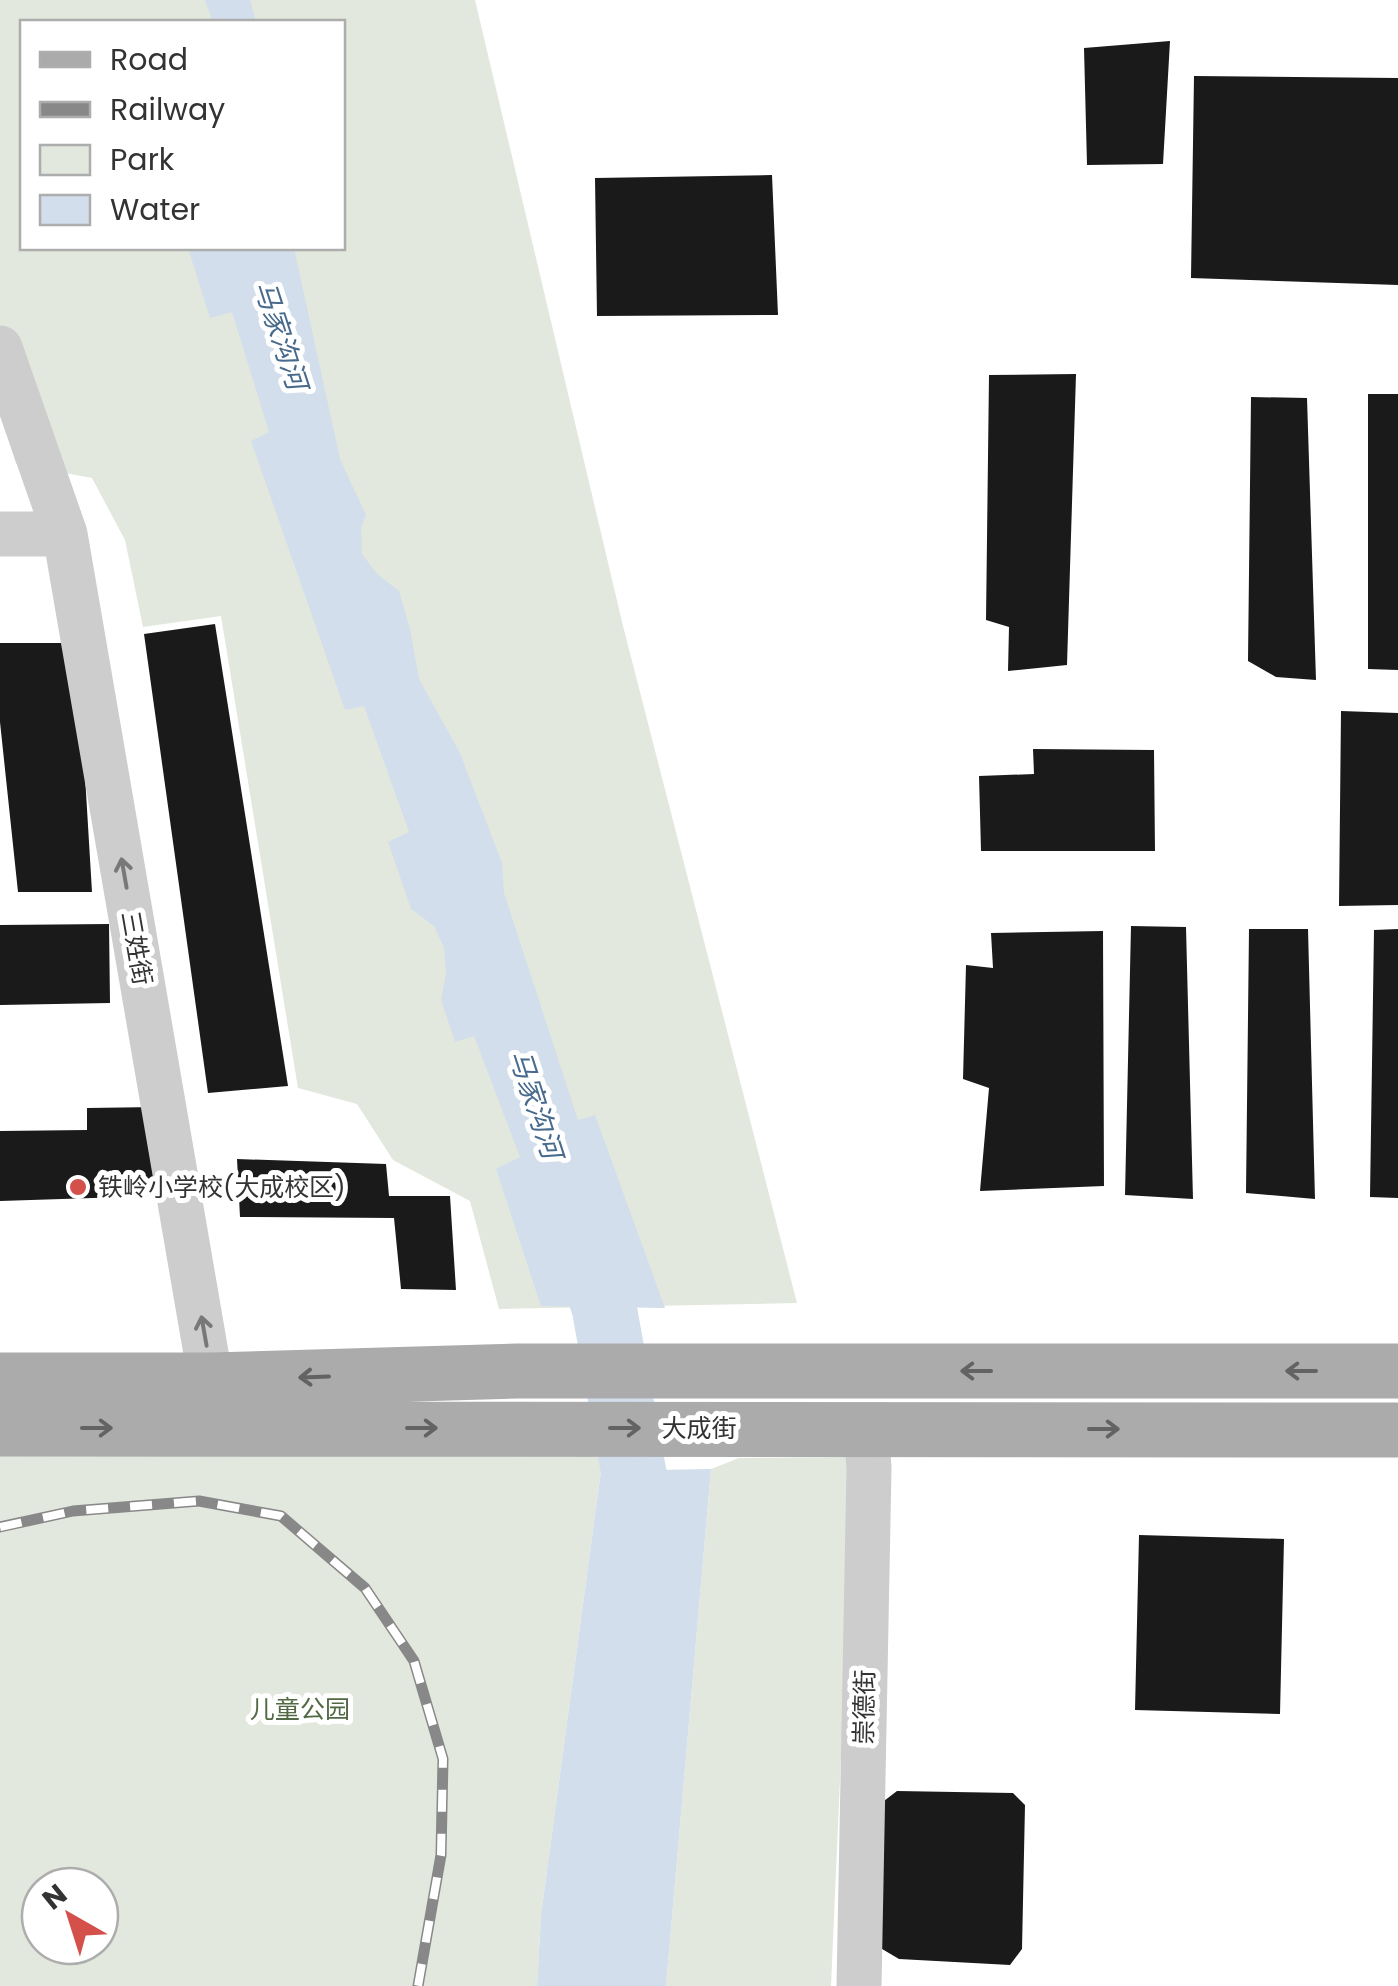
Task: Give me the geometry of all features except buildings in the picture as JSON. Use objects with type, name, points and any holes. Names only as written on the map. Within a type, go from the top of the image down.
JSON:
[{"type":"main road","name":"大成街","points":[[0,1429],[517,1372],[1398,1371]]},
{"type":"main road","name":"大成街","points":[[0,1380],[216,1404],[528,1428],[1398,1430]]},
{"type":"street","name":"三姓街","points":[[0,348],[66,534],[216,1404]]},
{"type":"street","points":[[0,534],[66,534]]},
{"type":"street","name":"崇德街","points":[[859,1986],[869,1488],[866,1428]]},
{"type":"green space","points":[[0,0],[475,0],[623,626],[797,1303],[499,1309],[470,1201],[393,1160],[357,1104],[298,1088],[221,616],[143,627],[125,540],[92,478],[16,464],[0,410]]},
{"type":"green space","name":"儿童公园","points":[[0,1440],[596,1444],[601,1471],[541,1915],[537,1986],[0,1986]]},
{"type":"green space","points":[[854,1457],[831,1986],[666,1986],[711,1469],[739,1458]]},
{"type":"water","points":[[205,0],[250,0],[255,20],[212,20]]},
{"type":"water","points":[[189,250],[294,250],[340,459],[366,515],[361,527],[362,554],[377,574],[399,591],[419,679],[460,753],[502,863],[504,893],[578,1120],[595,1115],[665,1308],[541,1306],[496,1169],[520,1157],[474,1036],[455,1042],[441,1000],[446,974],[444,948],[434,926],[411,909],[388,842],[409,832],[364,706],[345,710],[251,441],[269,432],[232,312],[210,318]]},
{"type":"water","points":[[711,1469],[666,1986],[537,1986],[541,1915],[601,1471]]},
{"type":"waterway","name":"马家沟河","points":[[576,1224],[604,1307],[649,1557]]},
{"type":"railway","points":[[0,1527],[73,1511],[199,1501],[281,1516],[365,1588],[414,1661],[443,1759],[441,1855],[418,1986]]},
{"type":"place","name":"铁岭小学校(大成校区)","points":[[78,1187]]}]
